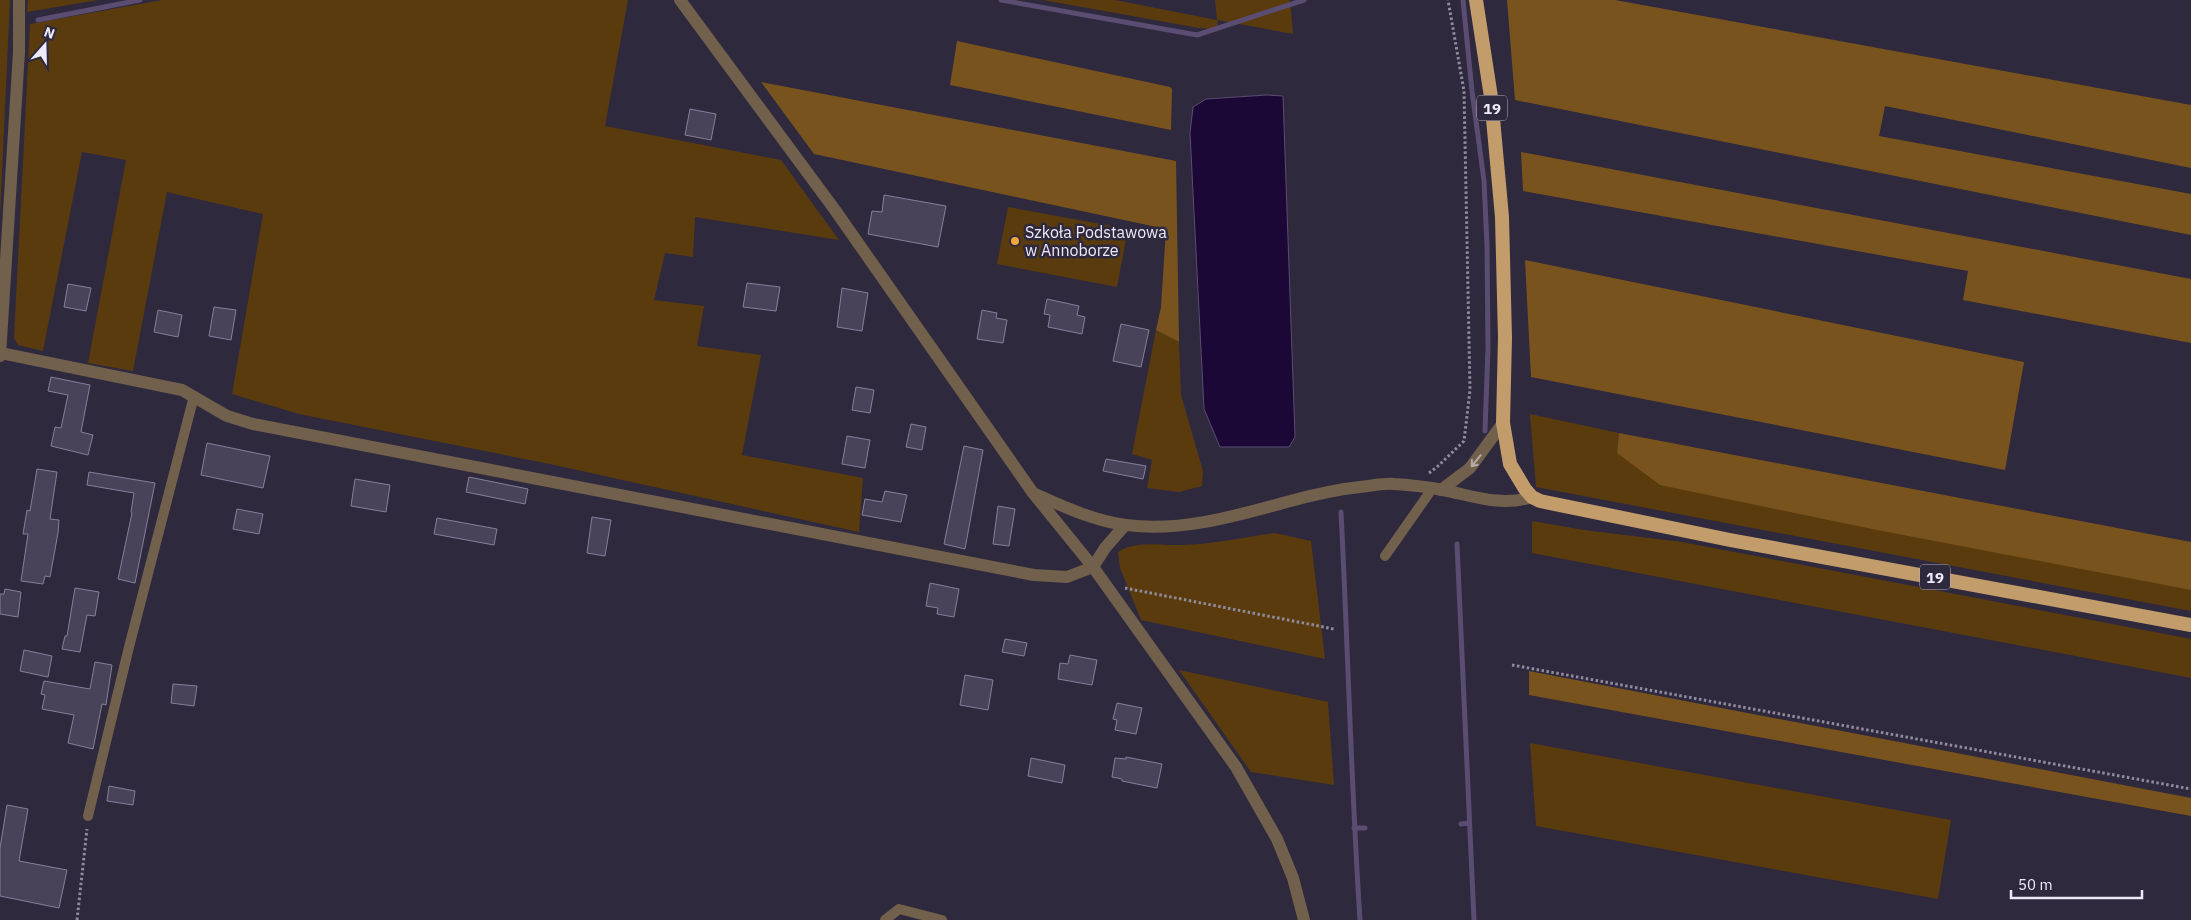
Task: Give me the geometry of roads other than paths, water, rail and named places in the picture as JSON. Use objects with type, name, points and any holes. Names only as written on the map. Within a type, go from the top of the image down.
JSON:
[{"type":"highway","name":"19","points":[[1476,0],[1491,97],[1502,216],[1503,424],[1510,464],[1532,497],[1540,501],[1730,540],[2191,624]]},
{"type":"street","points":[[19,0],[19,52],[0,354],[182,390],[227,416],[253,424],[1034,575],[1067,577],[1093,568],[1105,548],[1125,525]]},
{"type":"street","points":[[680,0],[835,210],[1033,493],[1093,568],[1236,767],[1277,839],[1293,878],[1304,920]]},
{"type":"street","points":[[1437,489],[1470,468],[1503,424]]},
{"type":"street","points":[[1033,493],[1075,510],[1125,525],[1176,526],[1239,515],[1326,491],[1394,484],[1437,489],[1491,502],[1522,500],[1532,497]]},
{"type":"lane","points":[[88,816],[129,647],[194,396]]},
{"type":"lane","points":[[1385,556],[1437,489]]},
{"type":"lane","points":[[885,920],[900,909],[942,920]]},
{"type":"waterway","points":[[38,20],[140,0]]},
{"type":"waterway","points":[[1001,0],[1197,35],[1304,0]]},
{"type":"waterway","points":[[1463,0],[1472,91],[1484,181],[1488,348],[1485,431]]},
{"type":"waterway","points":[[1341,512],[1360,920]]},
{"type":"waterway","points":[[1457,544],[1474,920]]},
{"type":"waterway","points":[[1461,824],[1469,823]]},
{"type":"waterway","points":[[1354,828],[1365,828]]},
{"type":"place","name":"Szkoła Podstawowa w Annoborze","points":[[1015,241]]}]
